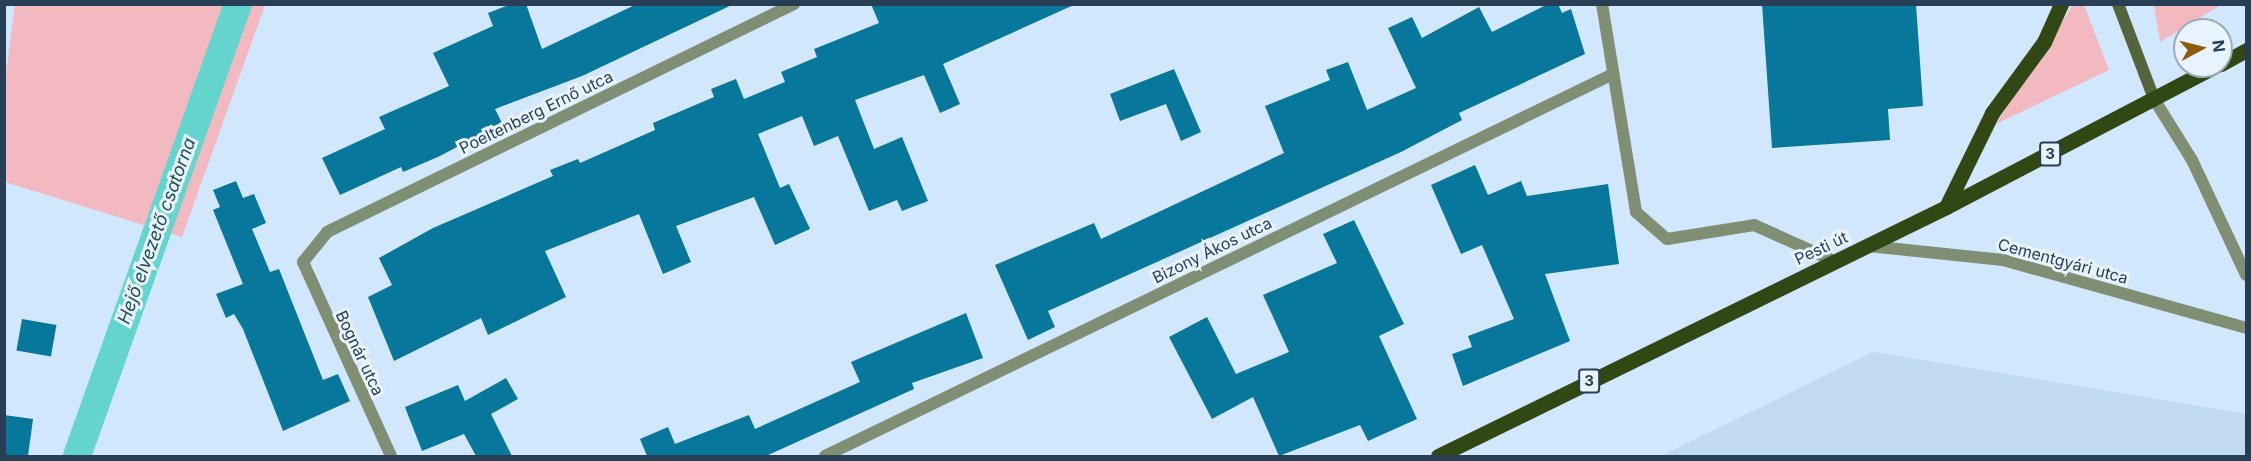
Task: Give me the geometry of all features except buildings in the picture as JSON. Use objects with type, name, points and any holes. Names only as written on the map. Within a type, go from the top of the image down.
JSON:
[{"type":"main road","points":[[1946,207],[1992,113],[2044,42],[2061,4]]},
{"type":"main road","points":[[2118,4],[2154,99]]},
{"type":"main road","points":[[2233,57],[2247,50]]},
{"type":"main road","name":"Pesti út","points":[[1438,456],[1946,207],[2193,78]]},
{"type":"street","name":"Poeltenberg Ernő utca","points":[[303,262],[327,232],[794,4]]},
{"type":"street","points":[[1602,4],[1636,212],[1667,239],[1754,225],[1834,261]]},
{"type":"street","name":"Bizony Ákos utca","points":[[825,456],[1613,74]]},
{"type":"street","points":[[2154,99],[2192,160],[2247,275]]},
{"type":"street","name":"Cementgyári utca","points":[[1868,246],[2003,260],[2247,328]]},
{"type":"street","name":"Bognár utca","points":[[303,262],[391,456]]},
{"type":"shaded area","points":[[2154,4],[2221,5],[2200,18],[2173,18],[2173,34],[2160,42]]},
{"type":"shaded area","points":[[15,5],[265,5],[182,237],[5,182],[4,88]]},
{"type":"shaded area","points":[[2073,5],[2084,5],[2109,70],[1996,124]]},
{"type":"shaded area","points":[[1873,352],[2246,414],[2246,456],[1661,456]]},
{"type":"waterway","name":"Hejő elvezető csatorna","points":[[77,456],[238,4]]}]
